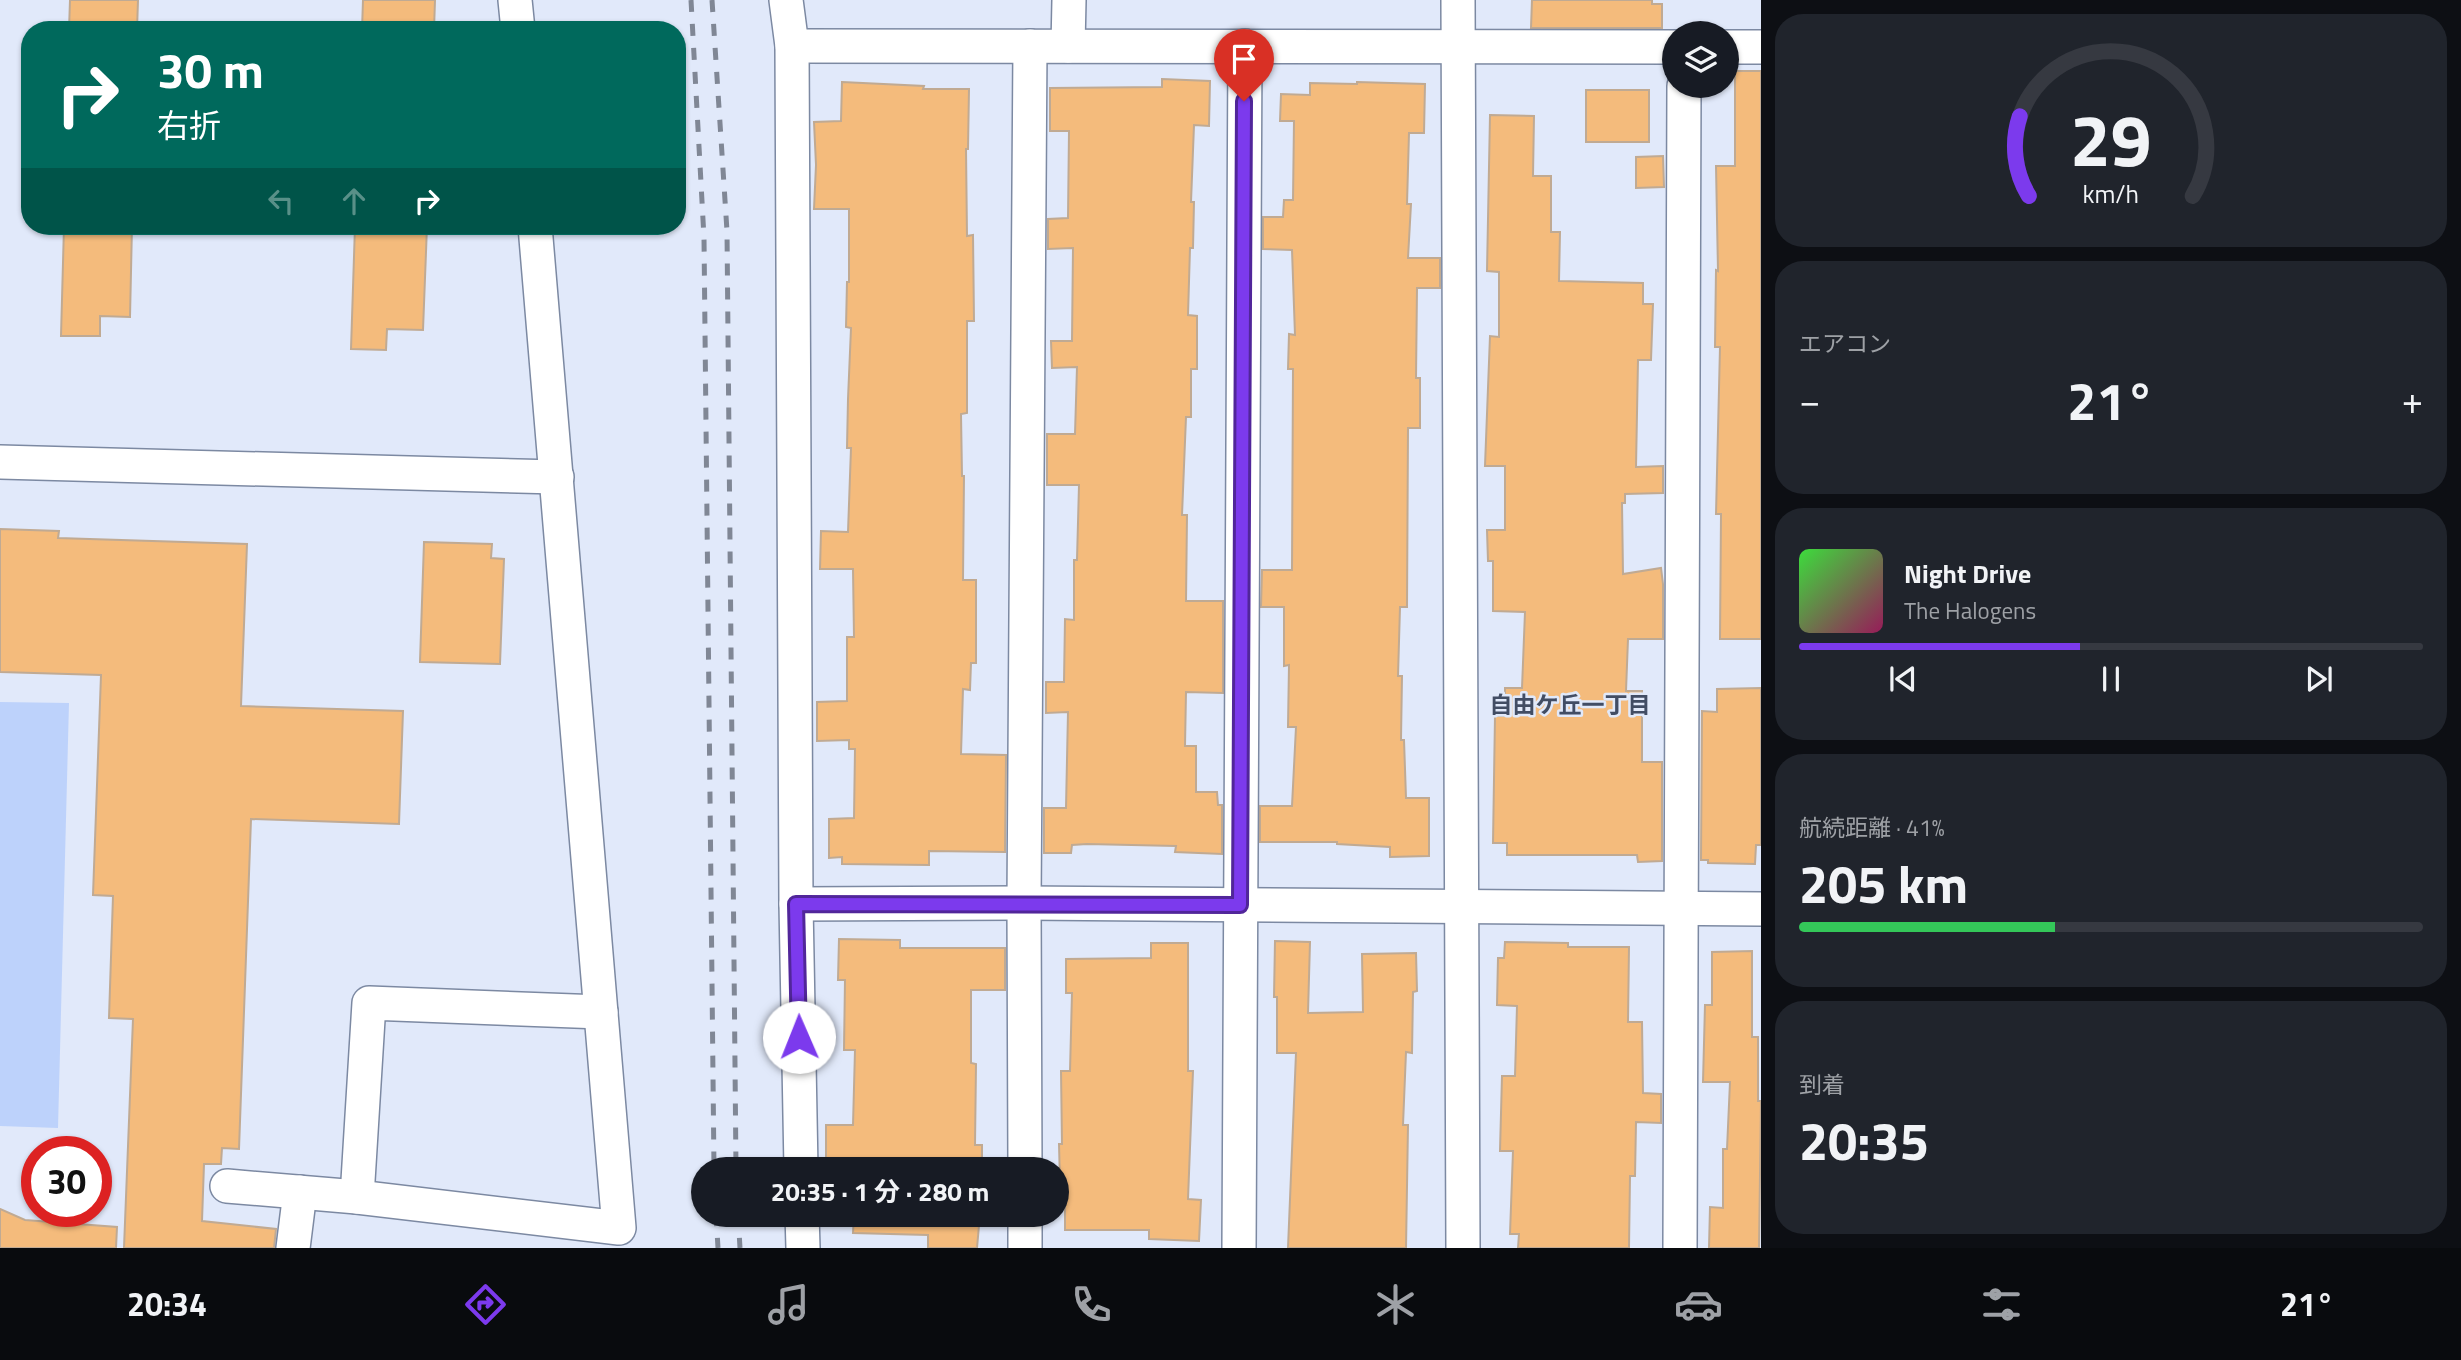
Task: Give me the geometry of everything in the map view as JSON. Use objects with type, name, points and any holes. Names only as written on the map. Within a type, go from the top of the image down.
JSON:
[{"type":"street","points":[[515,0],[517,21]]},
{"type":"street","points":[[786,0],[792,46],[796,904],[801,1157]]},
{"type":"street","points":[[1068,46],[1069,0]]},
{"type":"street","points":[[1458,0],[1463,1248]]},
{"type":"street","points":[[792,46],[1662,47]]},
{"type":"street","points":[[1025,1157],[1024,903],[1030,46]]},
{"type":"street","points":[[1239,1248],[1245,46]]},
{"type":"street","points":[[1739,47],[1761,47]]},
{"type":"street","points":[[1680,1248],[1684,98]]},
{"type":"street","points":[[227,1186],[357,1197],[619,1228],[536,235]]},
{"type":"street","points":[[0,462],[557,477]]},
{"type":"street","points":[[796,904],[1024,903],[1761,909]]},
{"type":"street","points":[[357,1197],[369,1003],[601,1012]]},
{"type":"street","points":[[293,1248],[300,1192]]},
{"type":"street","points":[[802,1227],[803,1248]]},
{"type":"street","points":[[1025,1227],[1026,1248]]},
{"type":"shaded area","points":[[0,702],[69,703],[58,1128],[0,1126]]},
{"type":"building","points":[[70,0],[138,0],[137,21],[69,21]]},
{"type":"building","points":[[363,0],[435,0],[434,21],[362,21]]},
{"type":"building","points":[[1532,0],[1652,0],[1652,4],[1662,4],[1662,28],[1531,28]]},
{"type":"building","points":[[1739,71],[1761,71],[1761,639],[1720,639],[1721,514],[1716,514],[1720,347],[1715,347],[1716,270],[1718,271],[1716,166],[1735,166],[1735,98],[1739,98]]},
{"type":"building","points":[[1162,79],[1210,81],[1209,126],[1194,125],[1191,202],[1194,202],[1193,248],[1190,248],[1188,315],[1197,316],[1197,369],[1191,369],[1191,417],[1186,417],[1182,515],[1187,515],[1186,601],[1223,601],[1223,693],[1186,692],[1185,746],[1196,746],[1196,792],[1217,792],[1218,805],[1222,805],[1222,854],[1175,852],[1176,846],[1087,844],[1072,845],[1071,853],[1044,853],[1044,808],[1066,808],[1068,712],[1046,713],[1046,682],[1064,682],[1065,619],[1074,620],[1074,560],[1077,560],[1079,485],[1047,485],[1047,434],[1075,434],[1077,367],[1052,368],[1051,341],[1072,341],[1073,248],[1048,249],[1048,219],[1068,218],[1069,131],[1050,131],[1050,88],[1162,87]]},
{"type":"building","points":[[842,82],[924,86],[923,89],[969,89],[966,149],[967,236],[973,235],[974,321],[967,321],[967,413],[961,414],[964,476],[963,580],[976,580],[976,663],[971,663],[970,690],[963,689],[961,754],[1006,755],[1005,852],[929,851],[929,865],[842,864],[842,857],[829,858],[829,819],[854,818],[855,749],[849,749],[849,740],[817,741],[817,702],[847,701],[847,637],[854,637],[853,569],[820,569],[821,531],[848,532],[851,448],[847,448],[851,328],[846,327],[849,209],[814,209],[814,122],[841,121]]},
{"type":"building","points":[[1310,83],[1425,84],[1424,133],[1409,133],[1407,204],[1411,204],[1408,258],[1440,258],[1440,288],[1417,288],[1416,378],[1420,378],[1420,428],[1408,428],[1407,607],[1400,607],[1398,676],[1402,676],[1401,740],[1404,740],[1406,798],[1429,798],[1429,856],[1390,857],[1390,847],[1337,842],[1260,842],[1260,806],[1292,806],[1296,727],[1288,727],[1289,665],[1284,666],[1284,607],[1261,607],[1262,570],[1292,570],[1293,369],[1288,369],[1289,334],[1295,335],[1292,250],[1263,249],[1263,217],[1283,217],[1284,200],[1293,200],[1294,121],[1280,121],[1281,94],[1310,95]]},
{"type":"building","points":[[1586,90],[1649,90],[1649,142],[1586,142]]},
{"type":"building","points":[[1490,115],[1534,116],[1533,176],[1551,176],[1551,232],[1560,232],[1559,281],[1643,283],[1643,304],[1653,304],[1651,360],[1638,360],[1636,467],[1663,466],[1663,493],[1625,494],[1625,503],[1622,503],[1623,574],[1661,568],[1663,639],[1628,639],[1626,691],[1642,691],[1642,762],[1662,762],[1662,861],[1638,862],[1637,855],[1507,855],[1507,843],[1493,843],[1495,716],[1505,716],[1505,688],[1522,688],[1525,612],[1493,611],[1493,561],[1488,561],[1487,530],[1505,530],[1505,466],[1485,466],[1490,336],[1499,337],[1499,272],[1487,271]]},
{"type":"building","points":[[1663,156],[1664,187],[1636,188],[1636,157]]},
{"type":"building","points":[[64,235],[132,235],[130,317],[100,316],[100,336],[61,336]]},
{"type":"building","points":[[355,235],[427,235],[423,330],[387,329],[386,350],[351,349]]},
{"type":"building","points":[[0,529],[59,531],[58,538],[247,544],[241,706],[403,711],[399,824],[251,819],[239,1149],[222,1148],[221,1164],[204,1164],[202,1221],[276,1229],[274,1248],[124,1248],[133,1019],[109,1018],[113,896],[93,895],[101,675],[0,672]]},
{"type":"building","points":[[424,542],[492,544],[491,558],[504,559],[500,664],[420,662]]},
{"type":"building","points":[[1761,688],[1761,845],[1756,845],[1755,864],[1708,863],[1708,860],[1701,860],[1702,711],[1717,712],[1717,689]]},
{"type":"building","points":[[839,939],[900,940],[900,948],[1005,948],[1005,990],[971,990],[971,1063],[976,1064],[975,1145],[982,1145],[982,1157],[826,1157],[826,1125],[853,1125],[855,1050],[844,1050],[845,980],[838,980]]},
{"type":"building","points":[[1275,941],[1310,942],[1308,1013],[1363,1012],[1362,954],[1416,953],[1417,991],[1413,992],[1412,1053],[1406,1052],[1403,1125],[1408,1125],[1406,1248],[1288,1248],[1296,1053],[1277,1053]]},
{"type":"building","points":[[1505,942],[1568,943],[1568,947],[1629,947],[1628,1022],[1642,1022],[1643,1093],[1661,1094],[1661,1123],[1636,1122],[1635,1176],[1630,1176],[1629,1248],[1518,1248],[1519,1234],[1510,1234],[1513,1151],[1500,1151],[1502,1076],[1515,1076],[1517,1006],[1497,1005],[1498,958],[1504,958]]},
{"type":"building","points":[[1151,943],[1188,943],[1188,1071],[1193,1071],[1188,1199],[1201,1200],[1199,1241],[1149,1239],[1149,1230],[1065,1230],[1065,1227],[1069,1227],[1069,1157],[1059,1157],[1059,1144],[1062,1144],[1061,1071],[1070,1071],[1072,993],[1066,993],[1066,959],[1151,958]]},
{"type":"building","points":[[1752,951],[1752,1037],[1758,1037],[1758,1101],[1761,1101],[1759,1248],[1709,1248],[1710,1207],[1723,1208],[1723,1149],[1727,1149],[1730,1082],[1703,1082],[1705,1005],[1712,1005],[1712,952]]},
{"type":"building","points":[[0,1209],[21,1218],[21,1227],[117,1227],[116,1248],[0,1248]]},
{"type":"building","points":[[853,1227],[979,1227],[977,1248],[928,1248],[928,1235],[853,1233]]},
{"type":"railway","points":[[691,0],[704,238],[714,1157]]},
{"type":"railway","points":[[712,0],[727,231],[736,1157]]},
{"type":"railway","points":[[717,1227],[718,1248]]},
{"type":"railway","points":[[739,1227],[740,1248]]},
{"type":"district","name":"自由ケ丘一丁目","points":[[1570,704]]},
{"type":"route","points":[[799,1037],[796,904],[1240,905],[1244,101]]}]
